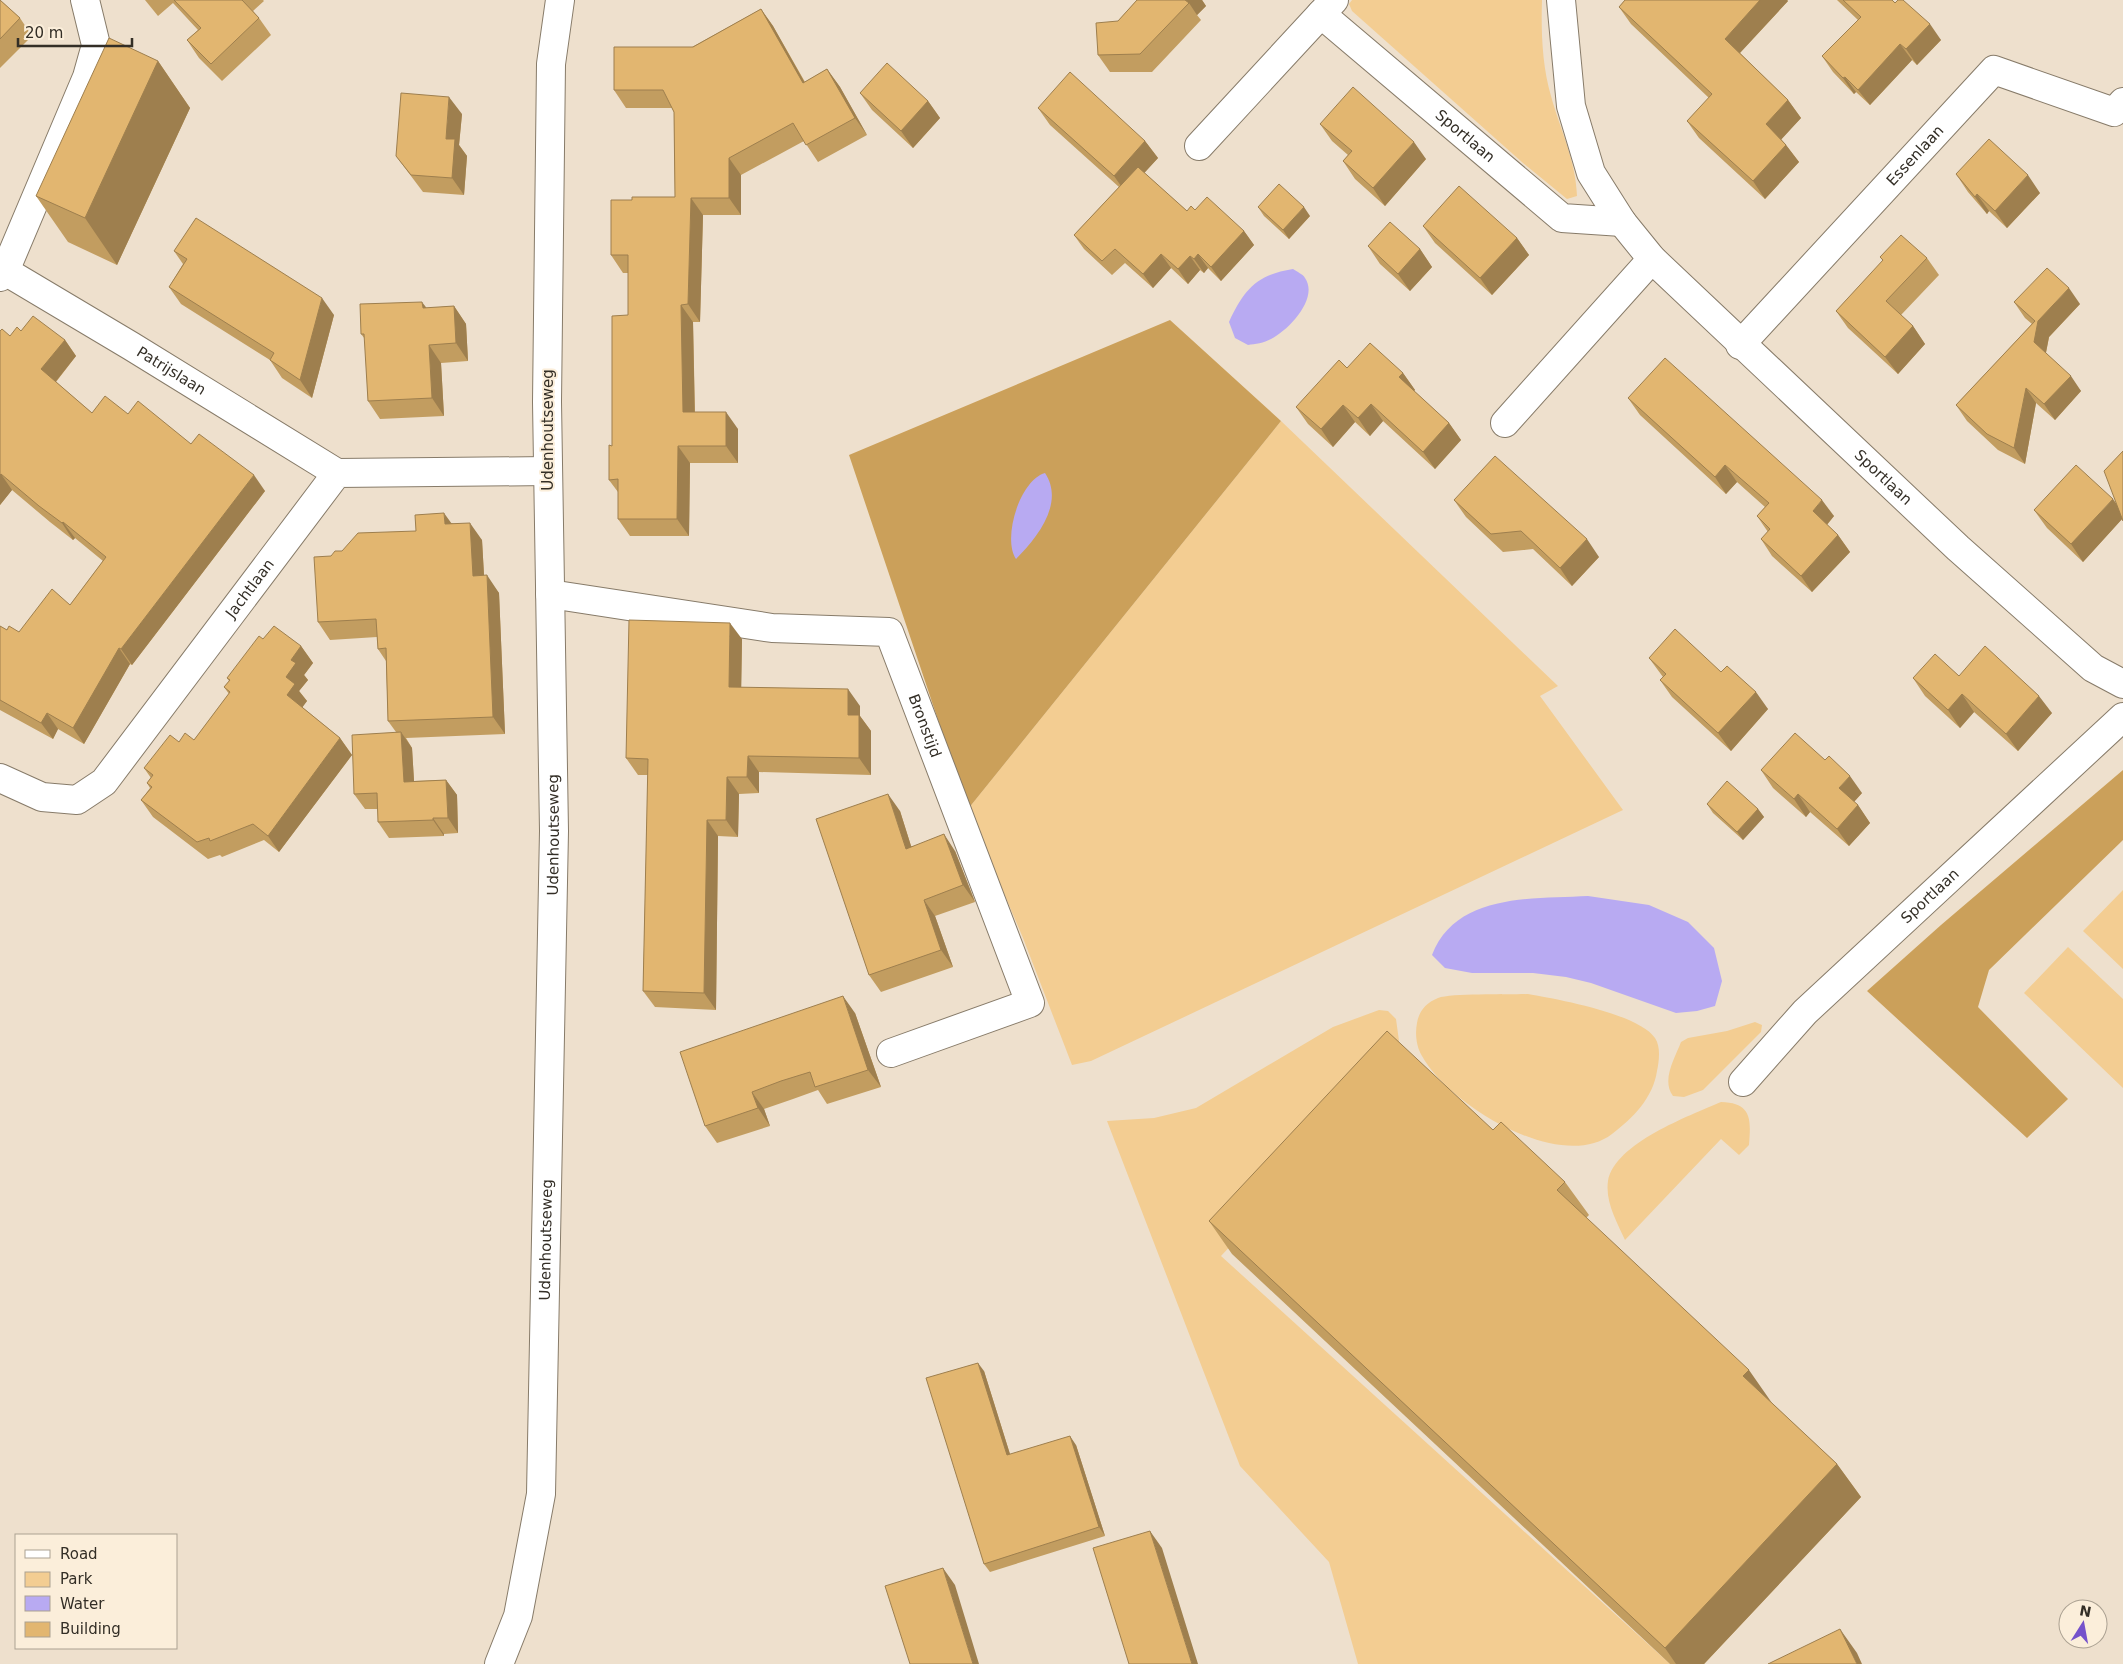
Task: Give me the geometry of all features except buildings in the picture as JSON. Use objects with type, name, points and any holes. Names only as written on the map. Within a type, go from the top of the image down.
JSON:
[{"type":"street","name":"Patrijslaan","points":[[85,0],[96,45],[87,77],[2,274],[132,346],[337,473]]},
{"type":"street","name":"Udenhoutseweg","points":[[499,1664],[518,1616],[541,1494],[554,831],[548,471],[550,64],[560,0]]},
{"type":"street","name":"Sportlaan","points":[[1561,0],[1571,106],[1591,173],[1622,222],[1652,259],[1740,345],[1958,548],[2093,668],[2123,684]]},
{"type":"street","name":"Sportlaan","points":[[1199,146],[1327,7],[1562,218],[1622,222]]},
{"type":"street","name":"Essenlaan","points":[[1740,345],[1994,70],[2114,112],[2123,102]]},
{"type":"street","points":[[1505,424],[1652,259]]},
{"type":"street","points":[[337,473],[548,471]]},
{"type":"street","name":"Jachtlaan","points":[[0,778],[42,797],[77,800],[104,782],[337,473]]},
{"type":"street","name":"Bronstijd","points":[[550,594],[772,628],[889,632],[1030,1003],[891,1053]]},
{"type":"street","name":"Sportlaan","points":[[1743,1082],[1805,1012],[2123,717]]},
{"type":"green space","points":[[1352,0],[1542,0],[1542,36],[1546,72],[1551,96],[1574,170],[1577,196],[1567,199],[1523,163],[1352,11],[1349,4]]},
{"type":"green space","points":[[1281,421],[1558,686],[1540,696],[1623,810],[1091,1061],[1072,1065],[1023,938],[968,809]]},
{"type":"green space","points":[[2123,890],[2123,969],[2083,931]]},
{"type":"green space","points":[[2068,947],[2123,999],[2123,1088],[2024,993]]},
{"type":"green space","points":[[1528,994],[1577,1004],[1615,1015],[1646,1029],[1655,1038],[1659,1050],[1658,1067],[1655,1081],[1647,1099],[1612,1134],[1590,1144],[1564,1145],[1536,1140],[1507,1128],[1455,1094],[1435,1075],[1422,1056],[1416,1040],[1417,1023],[1421,1011],[1434,1000],[1455,995]]},
{"type":"green space","points":[[1379,1010],[1388,1011],[1396,1019],[1399,1041],[1379,1089],[1221,1256],[1670,1664],[1358,1664],[1329,1562],[1240,1466],[1107,1121],[1154,1118],[1196,1108],[1333,1027]]},
{"type":"green space","points":[[1755,1022],[1762,1025],[1761,1032],[1703,1090],[1684,1097],[1673,1096],[1668,1083],[1670,1069],[1681,1042],[1688,1038],[1727,1031]]},
{"type":"green space","points":[[1721,1102],[1739,1105],[1744,1109],[1750,1127],[1749,1145],[1739,1155],[1721,1139],[1625,1240],[1612,1212],[1608,1197],[1608,1181],[1614,1167],[1638,1143],[1655,1132]]},
{"type":"shaded area","points":[[1170,320],[1281,421],[968,809],[849,455]]},
{"type":"shaded area","points":[[2123,770],[2123,840],[1989,970],[1978,1007],[2068,1099],[2027,1138],[1867,991],[1941,925]]},
{"type":"water","points":[[1293,269],[1304,277],[1308,286],[1308,295],[1300,313],[1278,335],[1268,340],[1248,345],[1235,338],[1229,322],[1246,293],[1260,280],[1270,275]]},
{"type":"water","points":[[1045,473],[1050,484],[1052,496],[1050,508],[1040,530],[1016,559],[1012,550],[1011,538],[1012,524],[1016,511],[1028,486]]},
{"type":"water","points":[[1588,896],[1649,905],[1688,922],[1714,948],[1722,981],[1715,1006],[1697,1011],[1676,1013],[1591,983],[1566,977],[1533,973],[1472,973],[1445,968],[1432,955],[1443,935],[1459,920],[1477,910],[1498,903],[1521,900]]}]
